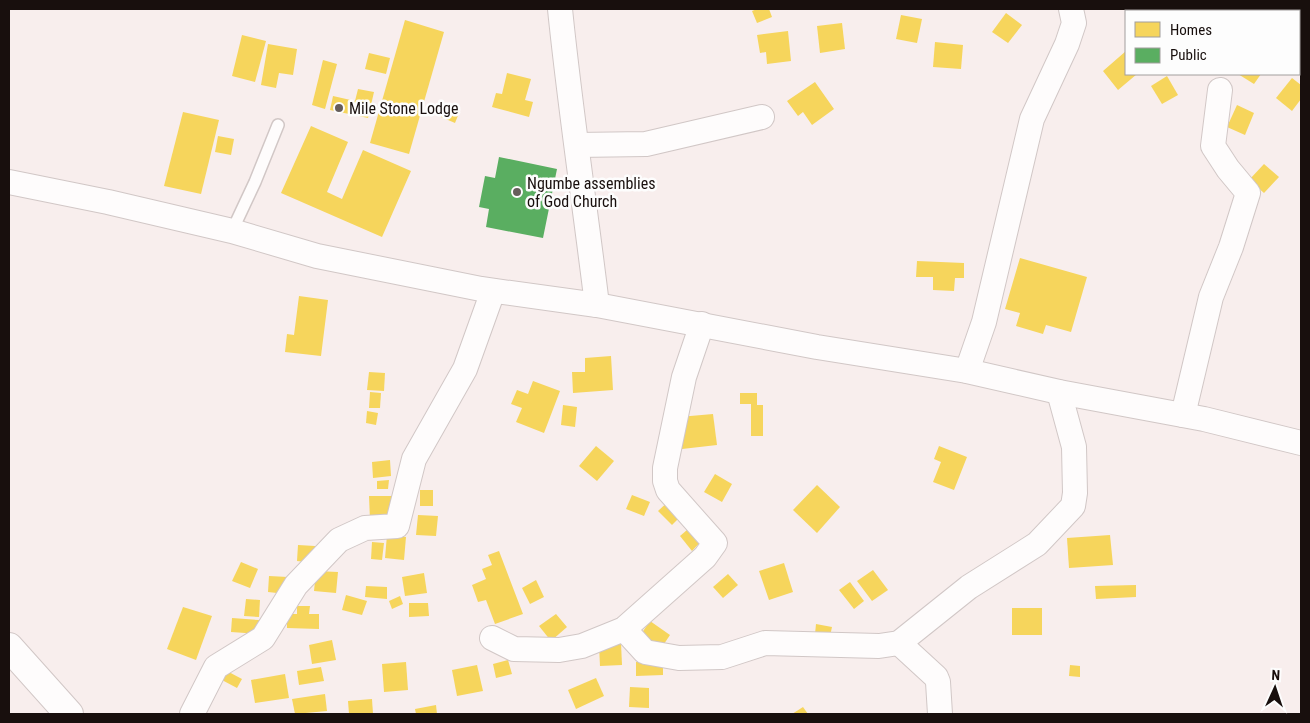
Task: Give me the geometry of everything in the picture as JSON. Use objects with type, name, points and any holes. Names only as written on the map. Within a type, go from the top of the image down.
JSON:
[{"type":"main road","points":[[9,647],[69,714]]},
{"type":"street","points":[[560,9],[568,86],[597,305]]},
{"type":"street","points":[[967,371],[984,322],[1032,119],[1074,23],[1071,9]]},
{"type":"street","points":[[1183,415],[1211,297],[1231,247],[1248,193],[1228,169],[1213,146],[1220,90]]},
{"type":"street","points":[[577,145],[646,144],[762,117]]},
{"type":"street","points":[[9,182],[108,202],[232,231],[317,256],[493,291],[597,305],[826,348],[967,371],[1059,392],[1183,415],[1301,443]]},
{"type":"street","points":[[192,714],[216,666],[263,638],[296,585],[339,540],[365,528],[397,526],[414,459],[465,368],[493,291]]},
{"type":"street","points":[[492,638],[514,649],[558,650],[582,646],[624,629],[705,557],[715,544],[668,490],[665,481],[665,468],[684,377],[702,324]]},
{"type":"street","points":[[624,629],[645,652],[679,658],[722,657],[765,643],[879,646],[899,643],[969,587],[1037,544],[1073,506],[1075,493],[1074,447],[1059,392]]},
{"type":"street","points":[[899,643],[936,677],[940,714]]},
{"type":"lane","points":[[232,231],[256,182],[278,125]]},
{"type":"building: Homes","points":[[769,9],[772,17],[757,23],[752,11]]},
{"type":"building: Homes","points":[[1203,9],[1220,10],[1204,10]]},
{"type":"building: Homes","points":[[1006,13],[1022,25],[1008,43],[992,32]]},
{"type":"building: Homes","points":[[901,15],[922,19],[917,43],[896,39]]},
{"type":"building: Homes","points":[[405,20],[444,32],[409,154],[370,143]]},
{"type":"building: Homes","points":[[842,23],[845,49],[820,53],[817,26]]},
{"type":"building: Homes","points":[[788,31],[791,61],[767,64],[766,52],[760,53],[757,35]]},
{"type":"building: Homes","points":[[242,35],[266,41],[255,82],[232,76]]},
{"type":"building: Homes","points":[[935,42],[963,45],[961,69],[933,67]]},
{"type":"building: Homes","points":[[268,44],[297,49],[293,75],[279,73],[276,88],[261,85]]},
{"type":"building: Homes","points":[[1125,52],[1125,75],[1136,75],[1118,90],[1103,71]]},
{"type":"building: Homes","points":[[369,53],[390,58],[386,74],[365,69]]},
{"type":"building: Homes","points":[[323,60],[337,64],[325,109],[312,105]]},
{"type":"building: Homes","points":[[507,73],[531,79],[525,100],[533,102],[529,117],[492,107],[496,93],[502,94]]},
{"type":"building: Homes","points":[[1240,75],[1260,75],[1254,84]]},
{"type":"building: Homes","points":[[1167,76],[1178,95],[1162,104],[1151,86]]},
{"type":"building: Homes","points":[[1292,78],[1301,85],[1301,99],[1292,111],[1276,98]]},
{"type":"building: Homes","points":[[815,82],[834,109],[812,125],[803,112],[798,116],[787,101]]},
{"type":"building: Homes","points":[[358,89],[374,92],[368,118],[330,110],[333,96],[355,101]]},
{"type":"building: Homes","points":[[1237,105],[1254,113],[1245,135],[1227,127]]},
{"type":"building: Homes","points":[[446,107],[459,113],[455,123],[441,117]]},
{"type":"building: Homes","points":[[183,112],[219,120],[201,194],[164,186]]},
{"type":"building: Homes","points":[[311,126],[348,142],[327,192],[342,199],[363,150],[411,171],[382,237],[281,193]]},
{"type":"building: Homes","points":[[218,136],[234,139],[231,155],[215,152]]},
{"type":"building: Homes","points":[[1264,164],[1279,177],[1264,193],[1249,180]]},
{"type":"building: Homes","points":[[1020,258],[1087,277],[1071,332],[1046,325],[1043,334],[1016,326],[1020,313],[1005,309]]},
{"type":"building: Homes","points":[[917,261],[964,263],[964,278],[955,278],[954,291],[933,290],[933,277],[916,277]]},
{"type":"building: Homes","points":[[299,296],[328,300],[321,356],[285,352],[287,334],[294,335]]},
{"type":"building: Homes","points":[[611,356],[613,390],[573,393],[572,372],[585,372],[585,358]]},
{"type":"building: Homes","points":[[369,372],[385,373],[384,391],[367,390]]},
{"type":"building: Homes","points":[[533,381],[560,391],[544,433],[516,422],[522,408],[511,404],[517,390],[528,394]]},
{"type":"building: Homes","points":[[370,392],[381,393],[380,408],[369,408]]},
{"type":"building: Homes","points":[[740,393],[757,393],[757,405],[763,405],[763,436],[751,436],[751,404],[740,404]]},
{"type":"building: Homes","points":[[563,405],[577,407],[575,427],[561,425]]},
{"type":"building: Homes","points":[[367,411],[378,413],[376,425],[366,423]]},
{"type":"building: Homes","points":[[713,414],[717,445],[682,449],[679,417]]},
{"type":"building: Homes","points":[[596,446],[614,461],[597,481],[579,466]]},
{"type":"building: Homes","points":[[939,446],[967,457],[954,490],[933,482],[941,462],[934,459]]},
{"type":"building: Homes","points":[[390,460],[391,476],[373,478],[372,462]]},
{"type":"building: Homes","points":[[715,474],[732,484],[722,502],[704,492]]},
{"type":"building: Homes","points":[[389,480],[388,489],[377,489],[377,481]]},
{"type":"building: Homes","points":[[817,485],[840,507],[817,533],[793,510]]},
{"type":"building: Homes","points":[[420,490],[433,490],[433,506],[420,506]]},
{"type":"building: Homes","points":[[632,495],[650,502],[644,516],[626,509]]},
{"type":"building: Homes","points":[[369,496],[395,496],[396,520],[370,520]]},
{"type":"building: Homes","points":[[671,499],[684,513],[672,525],[658,511]]},
{"type":"building: Homes","points":[[418,515],[438,516],[436,536],[416,535]]},
{"type":"building: Homes","points":[[694,524],[706,536],[692,551],[680,536]]},
{"type":"building: Homes","points":[[387,535],[406,537],[404,560],[385,558]]},
{"type":"building: Homes","points":[[1110,535],[1113,565],[1069,568],[1067,538]]},
{"type":"building: Homes","points":[[372,542],[384,543],[382,560],[371,559]]},
{"type":"building: Homes","points":[[298,545],[315,546],[314,563],[297,561]]},
{"type":"building: Homes","points":[[499,551],[523,614],[495,624],[486,600],[478,602],[472,585],[486,579],[482,569],[492,565],[488,555]]},
{"type":"building: Homes","points":[[241,562],[258,569],[250,588],[232,581]]},
{"type":"building: Homes","points":[[784,563],[793,592],[769,600],[759,571]]},
{"type":"building: Homes","points":[[873,570],[888,590],[872,601],[857,581]]},
{"type":"building: Homes","points":[[316,571],[338,572],[336,593],[314,591]]},
{"type":"building: Homes","points":[[424,573],[427,593],[405,596],[402,577]]},
{"type":"building: Homes","points":[[728,574],[738,585],[723,598],[713,587]]},
{"type":"building: Homes","points":[[269,576],[288,577],[286,594],[268,592]]},
{"type":"building: Homes","points":[[536,580],[544,597],[530,604],[522,588]]},
{"type":"building: Homes","points":[[850,582],[864,601],[854,609],[839,590]]},
{"type":"building: Homes","points":[[1136,585],[1136,597],[1096,599],[1095,586]]},
{"type":"building: Homes","points":[[366,586],[387,587],[387,599],[365,597]]},
{"type":"building: Homes","points":[[346,595],[367,601],[362,615],[342,610]]},
{"type":"building: Homes","points":[[400,596],[403,604],[392,609],[389,601]]},
{"type":"building: Homes","points":[[246,599],[260,600],[259,617],[244,616]]},
{"type":"building: Homes","points":[[409,603],[428,603],[429,616],[409,617]]},
{"type":"building: Homes","points":[[297,606],[310,606],[309,614],[319,614],[319,629],[287,628],[287,614],[297,614]]},
{"type":"building: Homes","points":[[183,607],[212,616],[196,660],[167,649]]},
{"type":"building: Homes","points":[[1012,608],[1042,608],[1042,635],[1012,635]]},
{"type":"building: Homes","points":[[556,614],[567,627],[551,641],[539,626]]},
{"type":"building: Homes","points":[[232,618],[259,620],[258,634],[231,632]]},
{"type":"building: Homes","points":[[650,621],[670,635],[660,650],[639,637]]},
{"type":"building: Homes","points":[[816,624],[832,627],[830,636],[815,634]]},
{"type":"building: Homes","points":[[332,640],[336,660],[312,664],[309,645]]},
{"type":"building: Homes","points":[[621,643],[622,665],[600,666],[599,645]]},
{"type":"building: Homes","points":[[508,660],[512,674],[496,678],[493,664]]},
{"type":"building: Homes","points":[[406,662],[408,690],[384,692],[382,664]]},
{"type":"building: Homes","points":[[636,662],[663,662],[663,675],[636,676]]},
{"type":"building: Homes","points":[[477,665],[483,691],[457,696],[452,670]]},
{"type":"building: Homes","points":[[1070,665],[1080,666],[1080,677],[1069,676]]},
{"type":"building: Homes","points":[[321,667],[324,681],[299,685],[297,671]]},
{"type":"building: Homes","points":[[225,670],[242,679],[237,688],[220,679]]},
{"type":"building: Homes","points":[[285,674],[289,698],[255,703],[251,680]]},
{"type":"building: Homes","points":[[596,678],[604,696],[576,709],[568,690]]},
{"type":"building: Homes","points":[[630,687],[649,688],[649,708],[629,707]]},
{"type":"building: Homes","points":[[325,694],[327,711],[295,714],[292,699]]},
{"type":"building: Homes","points":[[372,699],[373,714],[349,714],[348,701]]},
{"type":"building: Homes","points":[[436,705],[437,714],[416,714],[415,709]]},
{"type":"building: Homes","points":[[803,707],[808,714],[792,714]]},
{"type":"building: Public","name":"Ngumbe assemblies of God Church","points":[[499,157],[557,169],[543,238],[486,227],[489,209],[479,207],[485,176],[495,178]]},
{"type":"place","name":"Mile Stone Lodge","points":[[339,108]]},
{"type":"place","name":"Ngumbe assemblies of God Church","points":[[517,192]]}]
